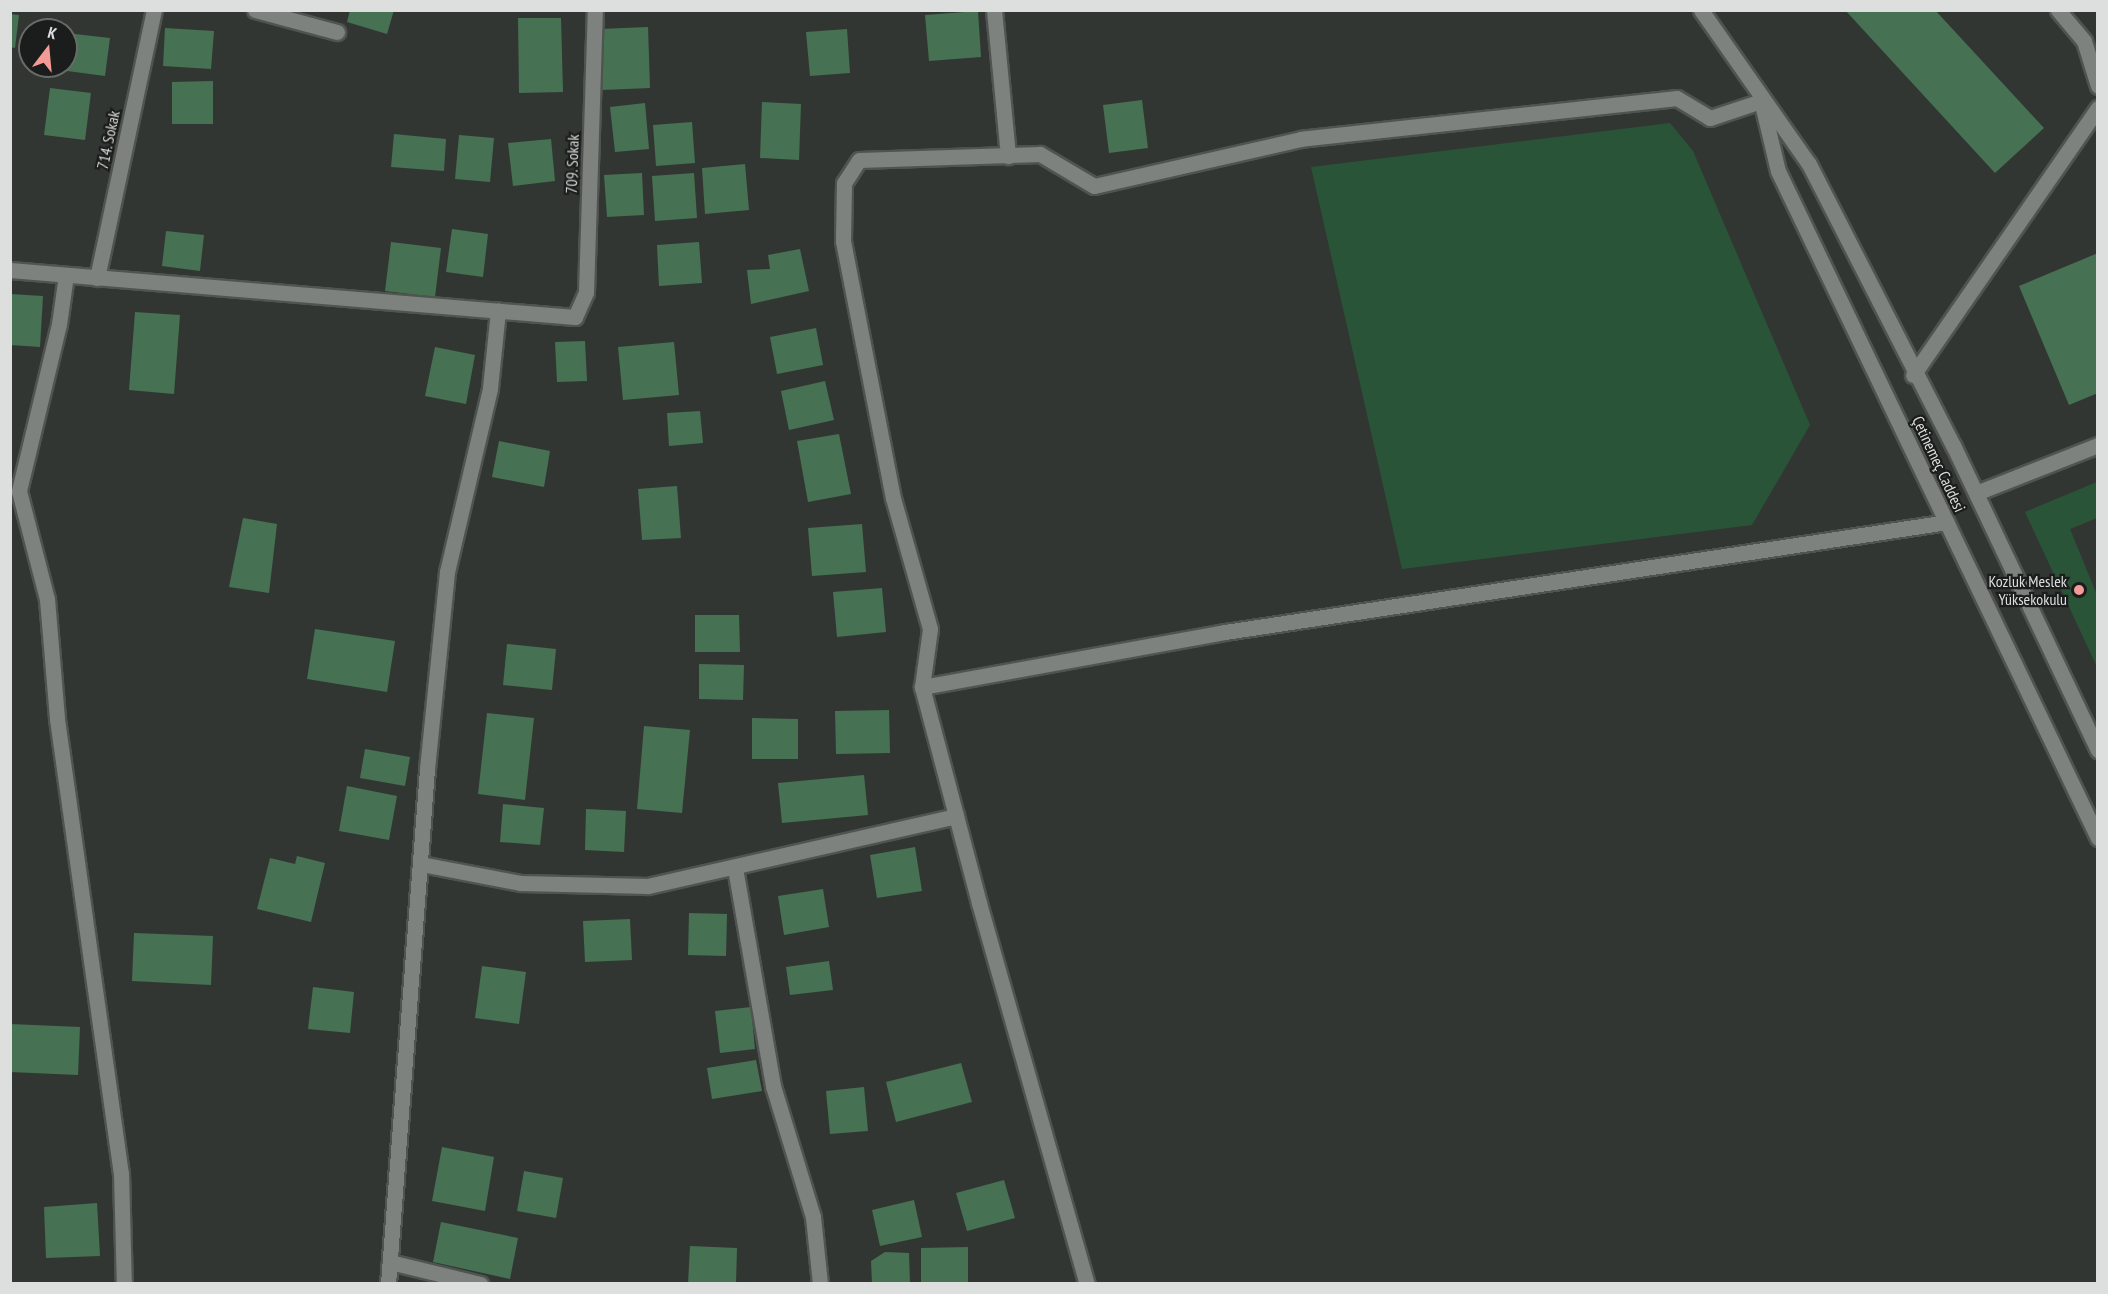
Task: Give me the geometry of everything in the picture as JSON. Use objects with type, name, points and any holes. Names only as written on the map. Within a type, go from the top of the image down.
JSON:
[{"type":"street","name":"714. Sokak","points":[[97,278],[154,10]]},
{"type":"street","points":[[255,10],[337,32]]},
{"type":"street","name":"709. Sokak","points":[[498,310],[575,316],[586,292],[595,10]]},
{"type":"street","points":[[994,10],[1008,156]]},
{"type":"street","name":"Çetinemeç Caddesi","points":[[1701,10],[1761,101],[1809,164],[1913,375],[1976,493],[2097,750]]},
{"type":"street","points":[[2058,10],[2084,41],[2097,86]]},
{"type":"street","points":[[1087,1284],[922,687],[930,629],[893,498],[843,241],[844,183],[859,160],[1040,154],[1094,186],[1300,139],[1677,98],[1710,118],[1761,101]]},
{"type":"street","name":"Çetinemeç Caddesi","points":[[1761,101],[1778,171],[2097,838]]},
{"type":"street","points":[[1913,375],[2097,108]]},
{"type":"street","points":[[10,270],[498,310],[490,388],[447,572],[388,1284]]},
{"type":"street","points":[[66,275],[59,324],[19,491],[46,599],[57,719],[121,1173],[124,1284]]},
{"type":"street","points":[[1976,493],[2097,445]]},
{"type":"street","points":[[922,687],[1225,632],[1947,522]]},
{"type":"street","points":[[421,864],[521,883],[648,886],[956,816]]},
{"type":"street","points":[[735,868],[773,1086],[813,1217],[820,1284]]},
{"type":"street","points":[[390,1262],[480,1284]]},
{"type":"green space","points":[[1670,123],[1693,151],[1810,425],[1752,525],[1402,569],[1311,167]]},
{"type":"green space","name":"Kozluk Meslek Yüksekokulu","points":[[2097,482],[2097,518],[2070,529],[2097,595],[2097,667],[2025,512]]},
{"type":"building","points":[[350,10],[394,10],[387,34],[347,22]]},
{"type":"building","points":[[1845,10],[1935,10],[2044,128],[1995,173]]},
{"type":"building","points":[[978,11],[981,57],[929,61],[925,15]]},
{"type":"building","points":[[10,14],[19,15],[15,48],[10,47]]},
{"type":"building","points":[[518,18],[561,18],[563,92],[519,93]]},
{"type":"building","points":[[648,27],[650,88],[602,90],[600,29]]},
{"type":"building","points":[[165,28],[214,31],[211,69],[163,66]]},
{"type":"building","points":[[847,29],[850,73],[810,76],[806,32]]},
{"type":"building","points":[[78,34],[110,38],[105,76],[78,72]]},
{"type":"building","points":[[213,81],[213,124],[172,124],[172,82]]},
{"type":"building","points":[[50,88],[91,93],[85,140],[44,135]]},
{"type":"building","points":[[1142,100],[1148,148],[1109,153],[1103,105]]},
{"type":"building","points":[[762,102],[801,104],[799,160],[760,158]]},
{"type":"building","points":[[645,103],[649,149],[615,152],[610,107]]},
{"type":"building","points":[[692,122],[695,163],[656,166],[653,125]]},
{"type":"building","points":[[394,134],[446,139],[444,171],[391,167]]},
{"type":"building","points":[[459,135],[494,138],[490,182],[455,179]]},
{"type":"building","points":[[551,139],[555,181],[513,186],[508,143]]},
{"type":"building","points":[[745,164],[749,210],[705,214],[702,168]]},
{"type":"building","points":[[642,173],[644,215],[607,217],[604,175]]},
{"type":"building","points":[[694,173],[697,218],[655,221],[652,176]]},
{"type":"building","points":[[452,229],[488,234],[483,277],[446,272]]},
{"type":"building","points":[[166,231],[204,235],[200,271],[162,266]]},
{"type":"building","points":[[391,242],[441,248],[435,297],[385,291]]},
{"type":"building","points":[[699,242],[702,283],[659,286],[657,245]]},
{"type":"building","points":[[800,249],[809,291],[751,304],[747,270],[770,269],[768,255]]},
{"type":"building","points":[[2098,253],[2098,393],[2069,405],[2019,286]]},
{"type":"building","points":[[10,294],[43,296],[40,347],[10,345]]},
{"type":"building","points":[[135,312],[180,315],[174,394],[129,390]]},
{"type":"building","points":[[816,328],[823,365],[777,374],[770,337]]},
{"type":"building","points":[[585,341],[587,381],[557,382],[555,342]]},
{"type":"building","points":[[674,342],[679,395],[623,400],[618,347]]},
{"type":"building","points":[[435,347],[475,355],[466,404],[425,396]]},
{"type":"building","points":[[825,381],[834,420],[789,430],[781,391]]},
{"type":"building","points":[[700,411],[703,443],[669,446],[667,413]]},
{"type":"building","points":[[839,434],[851,494],[808,502],[797,441]]},
{"type":"building","points":[[499,441],[550,451],[544,487],[492,477]]},
{"type":"building","points":[[677,486],[681,538],[642,540],[638,489]]},
{"type":"building","points":[[243,518],[277,524],[269,593],[229,587]]},
{"type":"building","points":[[862,524],[866,572],[812,576],[808,528]]},
{"type":"building","points":[[882,588],[886,632],[837,637],[833,592]]},
{"type":"building","points":[[695,615],[739,615],[740,652],[695,652]]},
{"type":"building","points":[[315,629],[395,641],[387,692],[307,679]]},
{"type":"building","points":[[507,644],[556,649],[552,690],[503,685]]},
{"type":"building","points":[[699,664],[744,665],[743,700],[699,699]]},
{"type":"building","points":[[889,710],[890,753],[836,754],[835,711]]},
{"type":"building","points":[[487,713],[534,718],[525,800],[478,794]]},
{"type":"building","points":[[752,718],[798,719],[798,759],[752,759]]},
{"type":"building","points":[[644,726],[690,730],[682,813],[637,809]]},
{"type":"building","points":[[365,749],[410,757],[405,786],[360,778]]},
{"type":"building","points":[[864,775],[868,815],[782,823],[778,783]]},
{"type":"building","points":[[347,786],[397,796],[389,840],[339,831]]},
{"type":"building","points":[[503,804],[544,808],[540,845],[500,842]]},
{"type":"building","points":[[586,809],[626,811],[624,852],[585,850]]},
{"type":"building","points":[[915,847],[922,891],[877,898],[870,855]]},
{"type":"building","points":[[297,856],[325,863],[311,922],[257,909],[270,858],[295,864]]},
{"type":"building","points":[[823,889],[829,927],[784,935],[778,896]]},
{"type":"building","points":[[689,913],[727,914],[726,956],[688,955]]},
{"type":"building","points":[[630,919],[632,960],[585,962],[583,921]]},
{"type":"building","points":[[134,933],[213,936],[211,985],[132,981]]},
{"type":"building","points":[[829,961],[833,990],[790,995],[786,967]]},
{"type":"building","points":[[482,966],[526,972],[519,1024],[475,1018]]},
{"type":"building","points":[[313,987],[354,992],[350,1033],[308,1029]]},
{"type":"building","points":[[751,1007],[755,1049],[720,1053],[715,1011]]},
{"type":"building","points":[[10,1024],[80,1027],[78,1075],[10,1072]]},
{"type":"building","points":[[756,1060],[762,1091],[712,1099],[707,1068]]},
{"type":"building","points":[[961,1063],[972,1102],[896,1122],[886,1082]]},
{"type":"building","points":[[864,1087],[868,1131],[830,1134],[826,1091]]},
{"type":"building","points":[[442,1147],[494,1157],[485,1211],[432,1201]]},
{"type":"building","points":[[524,1171],[563,1178],[556,1218],[517,1211]]},
{"type":"building","points":[[1004,1180],[1015,1218],[967,1231],[956,1193]]},
{"type":"building","points":[[914,1200],[922,1237],[880,1246],[872,1210]]},
{"type":"building","points":[[97,1203],[100,1256],[46,1258],[44,1207]]},
{"type":"building","points":[[441,1222],[518,1238],[510,1279],[433,1262]]},
{"type":"building","points":[[690,1246],[737,1248],[736,1284],[688,1284]]},
{"type":"building","points":[[968,1247],[968,1284],[921,1284],[921,1248]]},
{"type":"building","points":[[885,1252],[909,1253],[910,1284],[872,1284],[871,1261]]},
{"type":"place","name":"Kozluk Meslek Yüksekokulu","points":[[2079,590]]}]
